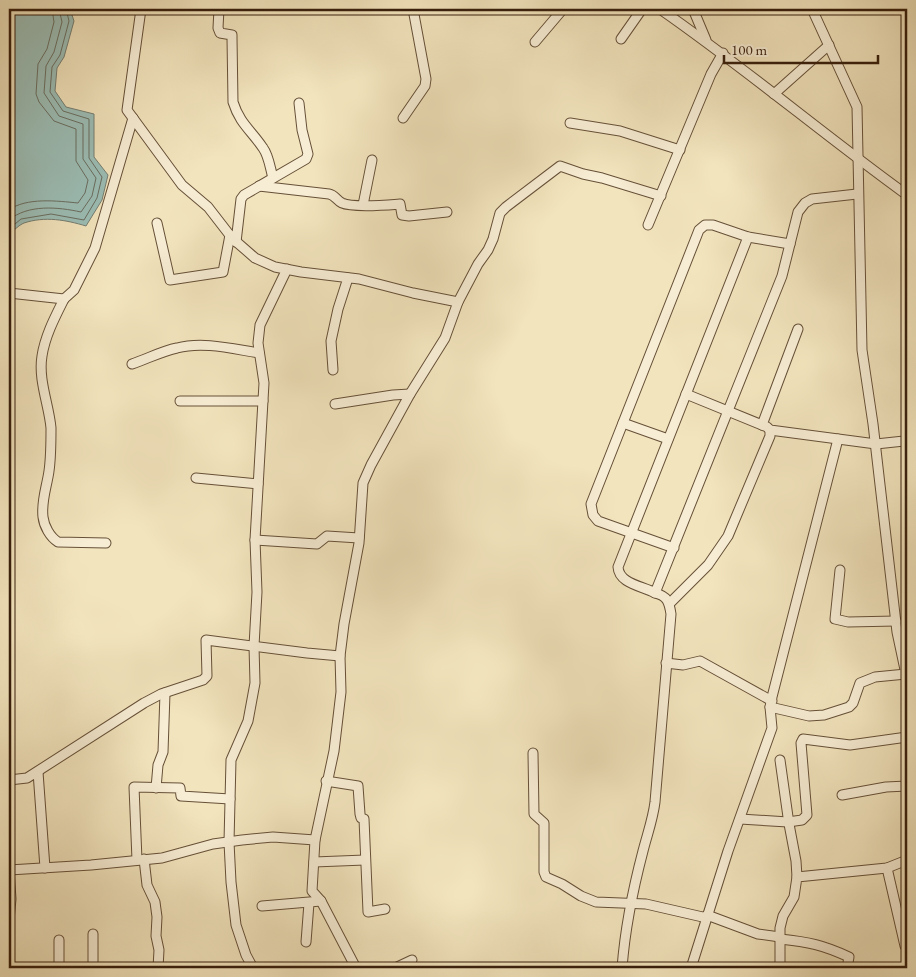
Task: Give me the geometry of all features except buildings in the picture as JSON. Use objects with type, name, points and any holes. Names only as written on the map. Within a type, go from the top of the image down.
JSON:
[{"type":"street","points":[[141,9],[127,110],[182,185],[208,206],[233,238],[255,258],[275,267],[348,278],[458,302]]},
{"type":"street","points":[[219,9],[218,28],[220,33],[232,35],[233,102],[239,119],[264,149],[273,178]]},
{"type":"street","points":[[403,118],[425,86],[426,79],[413,9]]},
{"type":"street","points":[[534,42],[563,9]]},
{"type":"street","points":[[621,38],[642,9]]},
{"type":"street","points":[[660,9],[723,53],[907,195]]},
{"type":"street","points":[[693,9],[706,41]]},
{"type":"street","points":[[666,663],[683,665],[700,661],[771,704],[809,716],[824,715],[849,707],[853,703],[860,682],[875,677],[907,677],[896,621],[876,444],[862,350],[857,107],[812,9]]},
{"type":"street","points":[[774,94],[828,45]]},
{"type":"street","points":[[648,225],[711,74],[723,53]]},
{"type":"street","points":[[157,223],[170,280],[223,272],[233,238],[241,199],[244,194],[306,159],[308,154],[302,130],[299,103]]},
{"type":"street","points":[[106,543],[58,542],[48,532],[43,517],[44,492],[49,471],[51,428],[42,370],[42,358],[48,332],[64,299],[74,290],[95,248],[132,118]]},
{"type":"street","points":[[570,123],[620,131],[680,150]]},
{"type":"street","points":[[363,205],[372,160]]},
{"type":"street","points":[[356,968],[321,901],[312,891],[315,840],[326,781],[334,752],[341,692],[340,656],[359,538],[363,483],[410,394],[445,338],[458,302],[493,239],[500,214],[518,197],[533,188],[560,166],[661,196]]},
{"type":"street","points":[[259,186],[333,195],[342,203],[363,205],[400,204],[402,215],[409,216],[446,212]]},
{"type":"street","points":[[655,593],[782,276],[798,212],[805,203],[812,199],[858,194]]},
{"type":"street","points":[[674,548],[598,521],[593,515],[591,504],[699,230],[705,225],[713,225],[748,237],[790,244]]},
{"type":"street","points":[[622,968],[631,903],[654,813],[671,614],[670,603],[664,596],[623,578],[618,573],[618,567],[748,237]]},
{"type":"street","points":[[253,968],[246,955],[236,925],[228,842],[231,760],[248,721],[256,683],[254,646],[257,592],[254,540],[264,383],[258,343],[260,325],[287,269]]},
{"type":"street","points":[[333,370],[331,341],[338,309],[348,278]]},
{"type":"street","points":[[9,293],[64,299]]},
{"type":"street","points":[[670,603],[708,565],[728,536],[770,436],[766,428],[798,329]]},
{"type":"street","points":[[132,364],[177,348],[194,346],[230,348],[259,353]]},
{"type":"street","points":[[335,404],[410,394]]},
{"type":"street","points":[[686,394],[766,428],[876,444],[904,441],[907,443]]},
{"type":"street","points":[[180,401],[263,401]]},
{"type":"street","points":[[623,423],[668,439]]},
{"type":"street","points":[[691,968],[772,728],[771,704],[838,438]]},
{"type":"street","points":[[196,478],[258,484]]},
{"type":"street","points":[[254,540],[317,544],[327,536],[359,538]]},
{"type":"street","points":[[840,570],[835,619],[848,622],[896,621]]},
{"type":"street","points":[[9,780],[27,778],[38,772],[144,703],[165,693],[203,680],[207,676],[206,640],[340,656]]},
{"type":"street","points":[[156,788],[158,765],[163,752],[165,693]]},
{"type":"street","points":[[740,819],[788,822],[802,820],[807,815],[801,743],[803,739],[850,745],[907,737]]},
{"type":"street","points":[[534,753],[534,814],[544,823],[544,872],[546,877],[596,902],[646,904],[707,916],[758,934],[815,943],[849,957],[847,968]]},
{"type":"street","points":[[780,760],[797,877],[794,896],[783,916],[780,928],[780,968]]},
{"type":"street","points":[[38,772],[45,868]]},
{"type":"street","points":[[326,781],[358,786],[360,814],[361,818],[364,819],[368,912],[385,909]]},
{"type":"street","points":[[842,795],[886,787],[907,786]]},
{"type":"street","points":[[158,968],[160,950],[156,936],[157,917],[141,860],[134,787],[180,788],[181,796],[230,799]]},
{"type":"street","points":[[9,920],[11,899],[9,870],[162,858],[228,842],[273,837],[315,840]]},
{"type":"street","points":[[314,862],[365,860]]},
{"type":"street","points":[[797,877],[886,868],[907,860]]},
{"type":"street","points":[[886,868],[905,946],[907,945]]},
{"type":"street","points":[[262,906],[321,901]]},
{"type":"street","points":[[306,942],[309,903]]},
{"type":"street","points":[[93,934],[93,968]]},
{"type":"street","points":[[58,968],[59,940]]},
{"type":"street","points":[[9,950],[9,968]]},
{"type":"street","points":[[395,968],[412,960]]},
{"type":"street","points":[[722,968],[734,968]]},
{"type":"water","points":[[9,9],[70,9],[74,21],[64,57],[57,68],[55,91],[66,107],[94,114],[94,157],[108,175],[102,200],[86,226],[48,219],[22,224],[9,235]]}]
